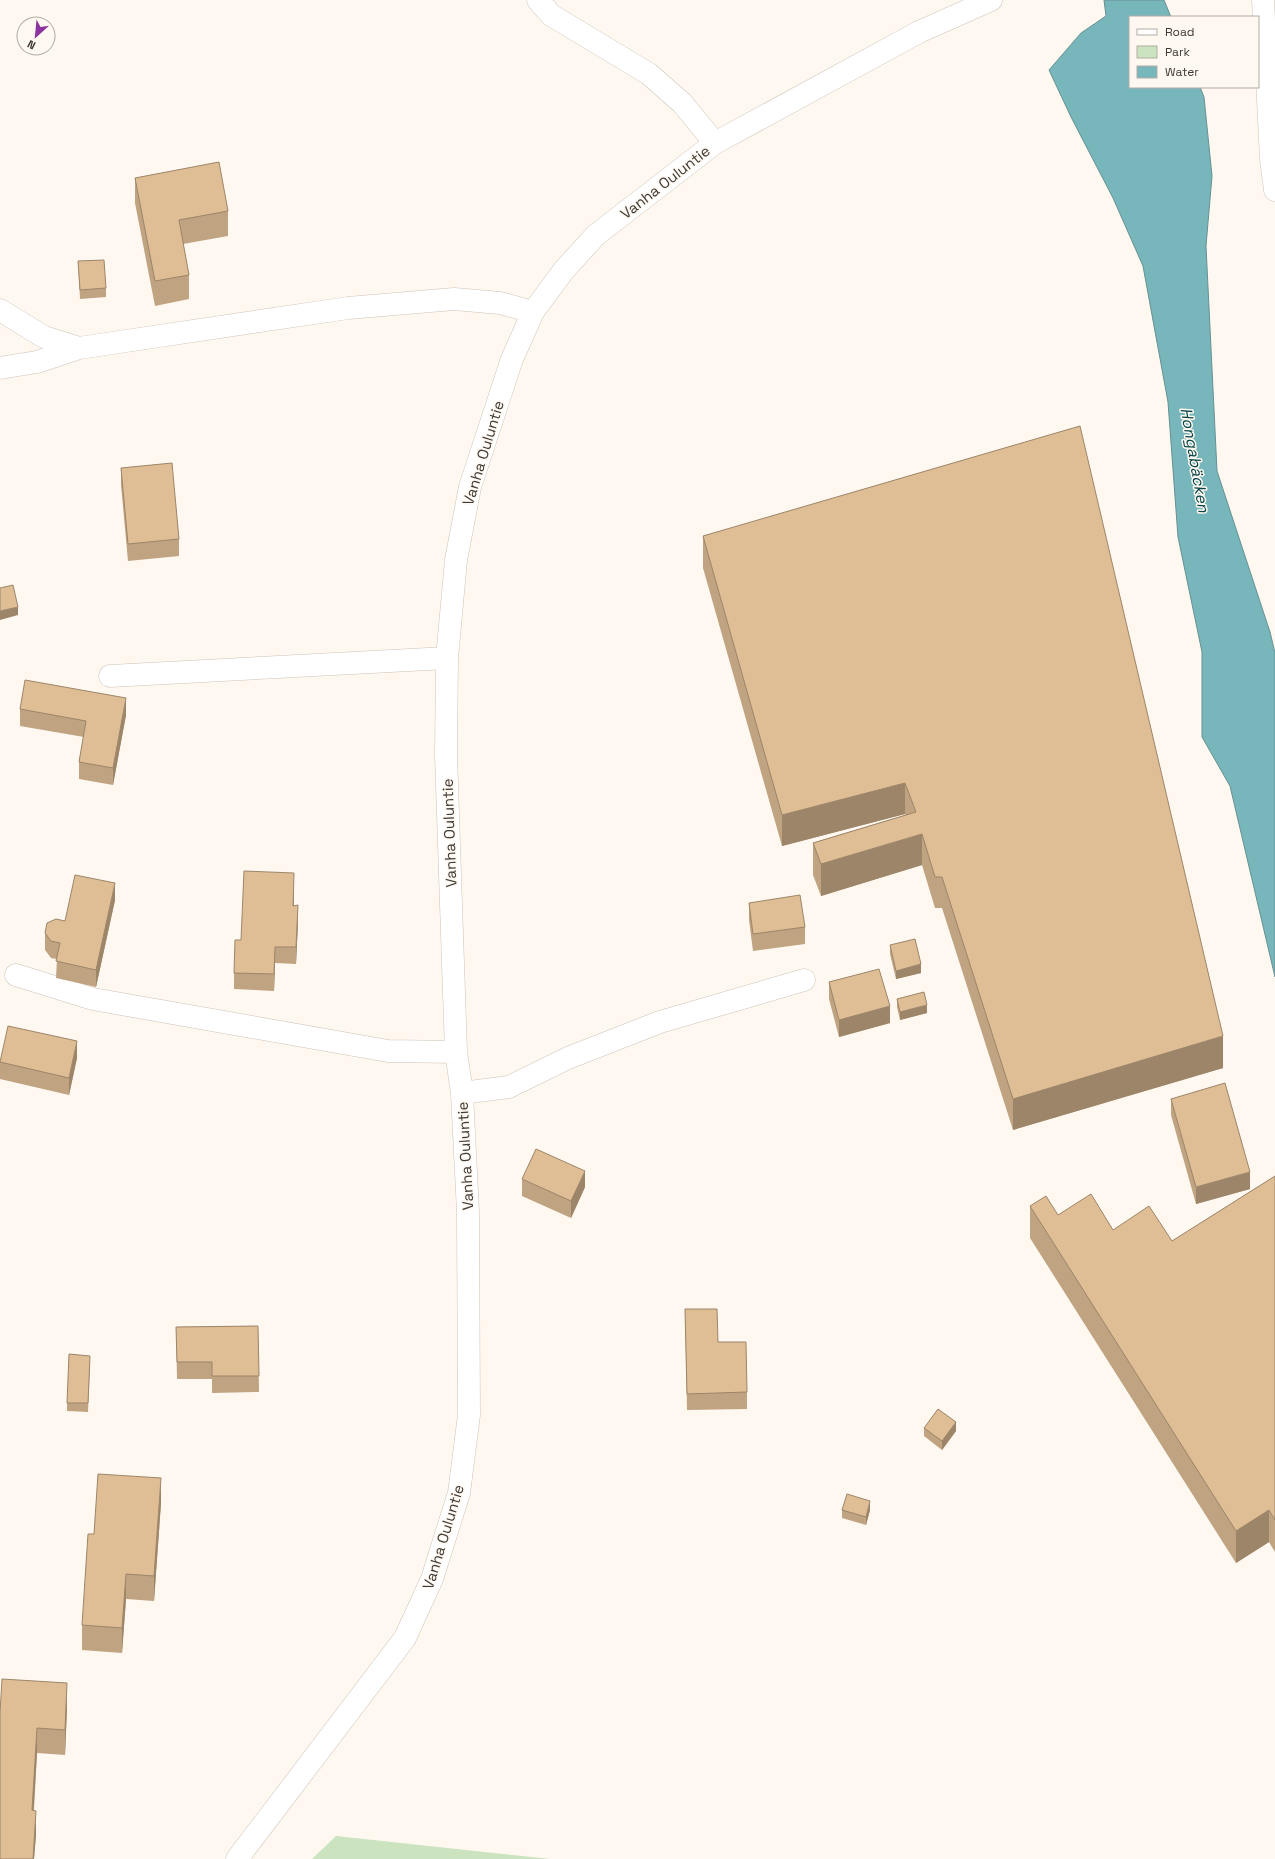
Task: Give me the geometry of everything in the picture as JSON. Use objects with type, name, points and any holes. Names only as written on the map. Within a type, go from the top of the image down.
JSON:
[{"type":"street","points":[[538,0],[551,15],[648,74],[682,103],[715,143]]},
{"type":"street","name":"Vanha Ouluntie","points":[[237,1859],[405,1638],[432,1579],[459,1494],[468,1415],[468,1212],[462,1093],[456,1052],[446,755],[447,658],[456,560],[470,487],[512,359],[533,312],[564,270],[596,235],[715,143],[919,32],[990,0]]},
{"type":"street","points":[[1262,0],[1271,159],[1275,190]]},
{"type":"street","points":[[0,368],[37,362],[79,348],[348,308],[454,300],[500,303],[533,312]]},
{"type":"street","points":[[0,310],[44,338],[79,348]]},
{"type":"street","points":[[110,676],[447,658]]},
{"type":"street","points":[[16,975],[93,999],[388,1051],[456,1052]]},
{"type":"street","points":[[462,1093],[509,1087],[568,1058],[660,1022],[804,980]]},
{"type":"green space","points":[[336,1836],[550,1859],[312,1859]]},
{"type":"water","name":"Hongabäcken","points":[[1104,0],[1164,0],[1171,16],[1129,16],[1129,88],[1200,88],[1204,97],[1212,176],[1206,246],[1217,471],[1270,632],[1275,653],[1275,977],[1230,786],[1202,737],[1202,652],[1178,537],[1168,402],[1143,266],[1113,198],[1071,117],[1049,70],[1081,33],[1106,16]]},
{"type":"building","points":[[219,162],[228,211],[179,220],[189,275],[155,281],[135,178]]},
{"type":"building","points":[[104,260],[106,288],[80,290],[78,261]]},
{"type":"building","points":[[1080,426],[1223,1036],[1013,1099],[942,877],[935,877],[922,834],[821,864],[813,843],[916,812],[905,783],[782,815],[703,536]]},
{"type":"building","points":[[172,463],[179,539],[128,544],[121,468]]},
{"type":"building","points":[[13,585],[18,607],[0,611],[0,588]]},
{"type":"building","points":[[25,680],[126,698],[113,768],[79,762],[86,721],[20,709]]},
{"type":"building","points":[[244,871],[294,873],[293,906],[298,905],[296,947],[275,947],[274,974],[234,973],[235,940],[241,940]]},
{"type":"building","points":[[75,875],[115,883],[96,970],[56,961],[60,943],[51,941],[45,933],[47,923],[56,919],[65,921]]},
{"type":"building","points":[[800,895],[805,927],[753,934],[749,903]]},
{"type":"building","points":[[915,939],[921,964],[896,971],[890,945]]},
{"type":"building","points":[[879,969],[890,1006],[839,1020],[829,982]]},
{"type":"building","points":[[924,992],[927,1005],[900,1012],[897,999]]},
{"type":"building","points":[[8,1026],[77,1041],[69,1078],[0,1062]]},
{"type":"building","points":[[1225,1083],[1250,1172],[1196,1187],[1171,1099]]},
{"type":"building","points":[[536,1149],[585,1171],[571,1201],[522,1179]]},
{"type":"building","points":[[1275,1176],[1275,1520],[1269,1510],[1236,1531],[1030,1206],[1046,1196],[1058,1215],[1091,1194],[1113,1230],[1149,1206],[1172,1241]]},
{"type":"building","points":[[685,1309],[717,1309],[718,1342],[746,1342],[747,1392],[687,1394]]},
{"type":"building","points":[[258,1326],[259,1376],[212,1376],[212,1362],[177,1362],[176,1327]]},
{"type":"building","points":[[69,1354],[90,1356],[88,1403],[67,1403]]},
{"type":"building","points":[[938,1409],[956,1422],[942,1441],[924,1428]]},
{"type":"building","points":[[98,1474],[161,1478],[154,1576],[126,1574],[122,1628],[82,1625],[88,1534],[94,1534]]},
{"type":"building","points":[[847,1494],[870,1501],[866,1517],[842,1510]]},
{"type":"building","points":[[2,1679],[67,1683],[65,1730],[37,1728],[32,1810],[36,1811],[33,1859],[0,1859],[0,1713]]}]
